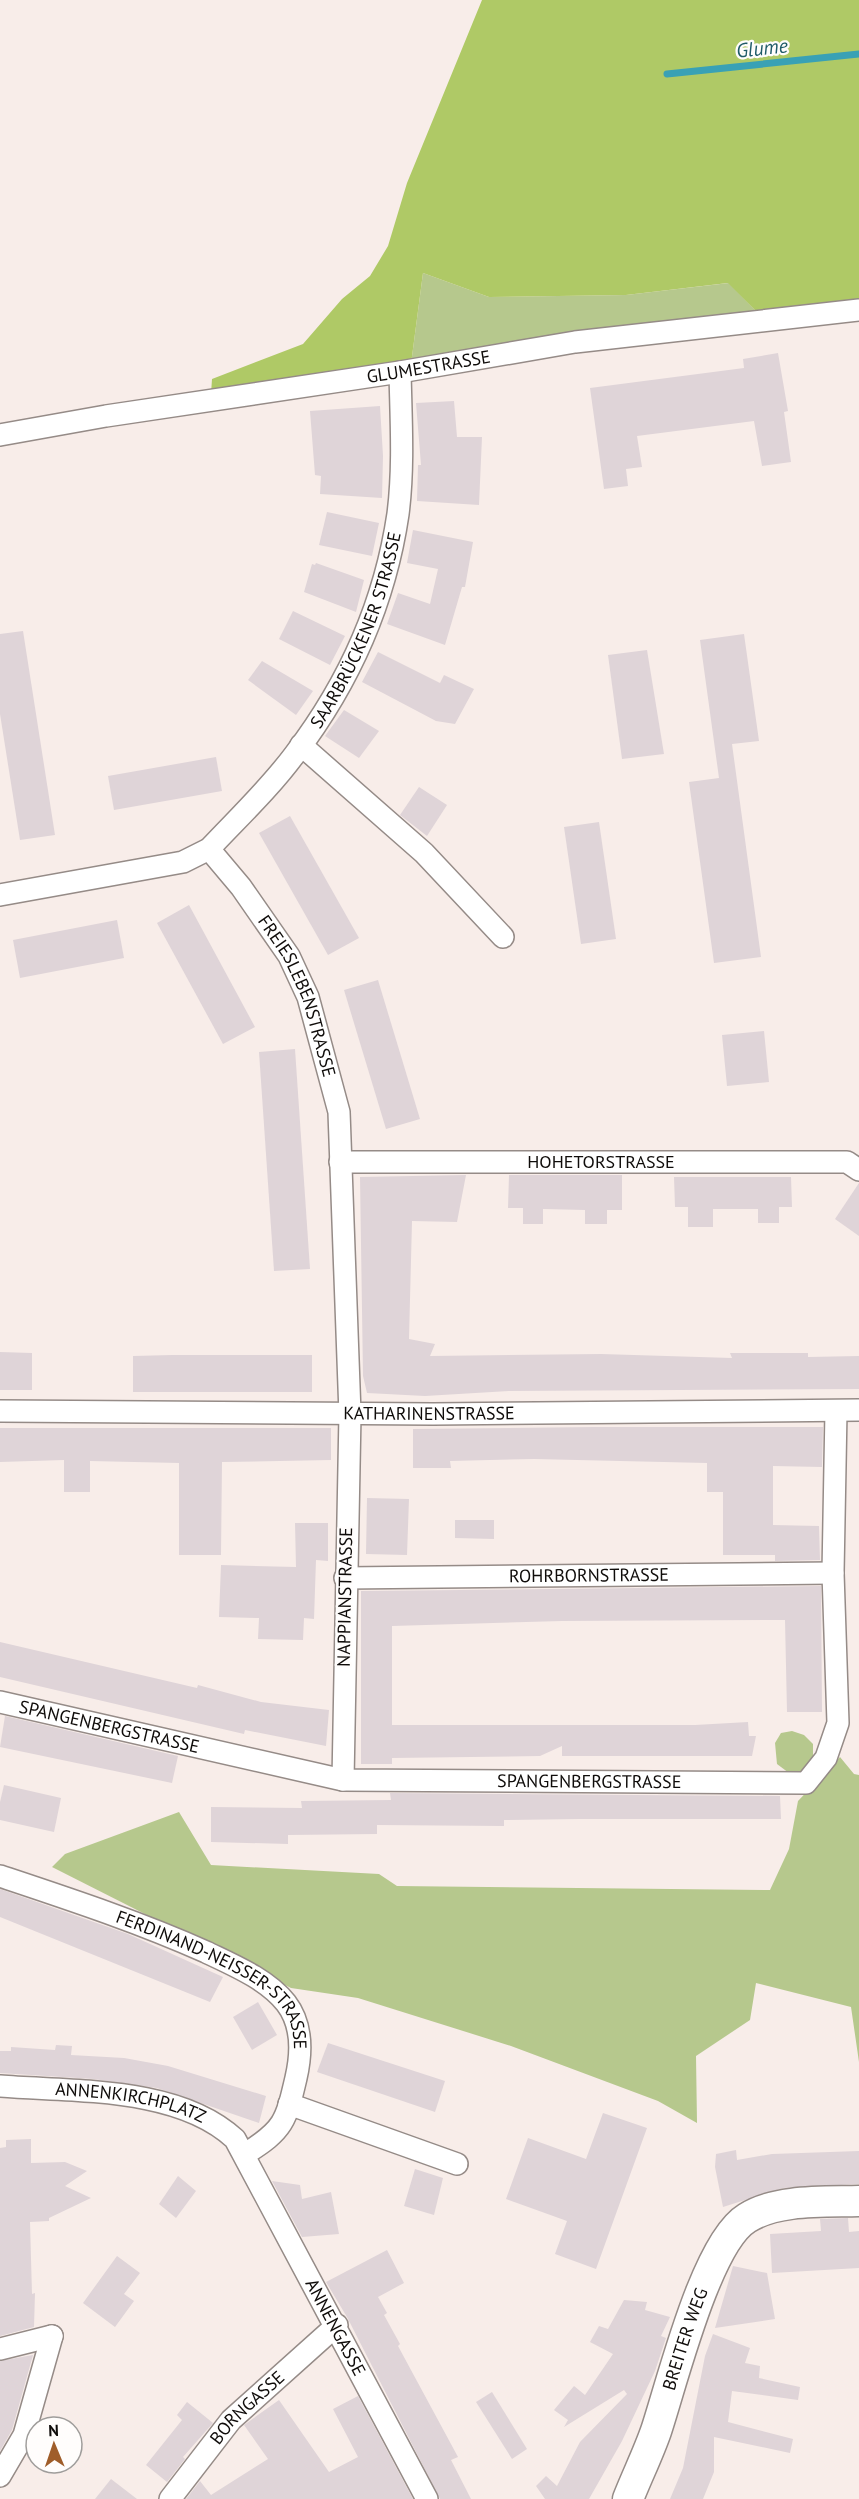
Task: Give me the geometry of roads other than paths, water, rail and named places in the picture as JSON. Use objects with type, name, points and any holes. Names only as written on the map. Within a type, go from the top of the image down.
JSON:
[{"type":"main road","name":"BREITER WEG","points":[[628,2499],[655,2434],[693,2319],[722,2245],[729,2234],[744,2220],[776,2207],[859,2201]]},
{"type":"street","name":"GLUMESTRASSE","points":[[0,435],[106,416],[400,372],[575,342],[859,310]]},
{"type":"street","name":"SAARBRÜCKENER STRASSE","points":[[209,849],[301,745],[345,678],[364,639],[387,570],[401,482],[400,372]]},
{"type":"street","points":[[301,745],[424,853],[503,937]]},
{"type":"street","points":[[0,895],[183,862],[209,849]]},
{"type":"street","name":"FREIESLEBENSTRASSE","points":[[209,849],[241,887],[289,956],[308,997],[339,1112],[350,1414]]},
{"type":"street","name":"HOHETORSTRASSE","points":[[340,1162],[853,1166]]},
{"type":"street","name":"KATHARINENSTRASSE","points":[[0,1411],[350,1414],[859,1410]]},
{"type":"street","name":"SPANGENBERGSTRASSE","points":[[0,1702],[343,1780],[806,1783],[826,1758],[838,1723],[833,1573],[836,1411]]},
{"type":"street","name":"NAPPIANSTRASSE","points":[[343,1780],[345,1578],[350,1414]]},
{"type":"street","name":"ROHRBORNSTRASSE","points":[[345,1578],[833,1573]]},
{"type":"street","name":"FERDINAND-NEISSER-STRASSE","points":[[0,1876],[153,1928],[234,1965],[275,1991],[287,2004],[299,2027],[299,2057],[289,2104],[276,2133],[245,2154]]},
{"type":"street","name":"ANNENKIRCHPLATZ","points":[[0,2086],[133,2097],[171,2103],[197,2112],[220,2125],[245,2154]]},
{"type":"street","points":[[289,2104],[457,2164]]},
{"type":"street","name":"ANNENGASSE","points":[[245,2154],[427,2499]]},
{"type":"street","name":"BORNGASSE","points":[[170,2499],[231,2420],[337,2325]]},
{"type":"street","points":[[0,2349],[52,2336],[24,2435],[0,2476]]},
{"type":"waterway","name":"Glume","points":[[667,74],[859,54]]}]
